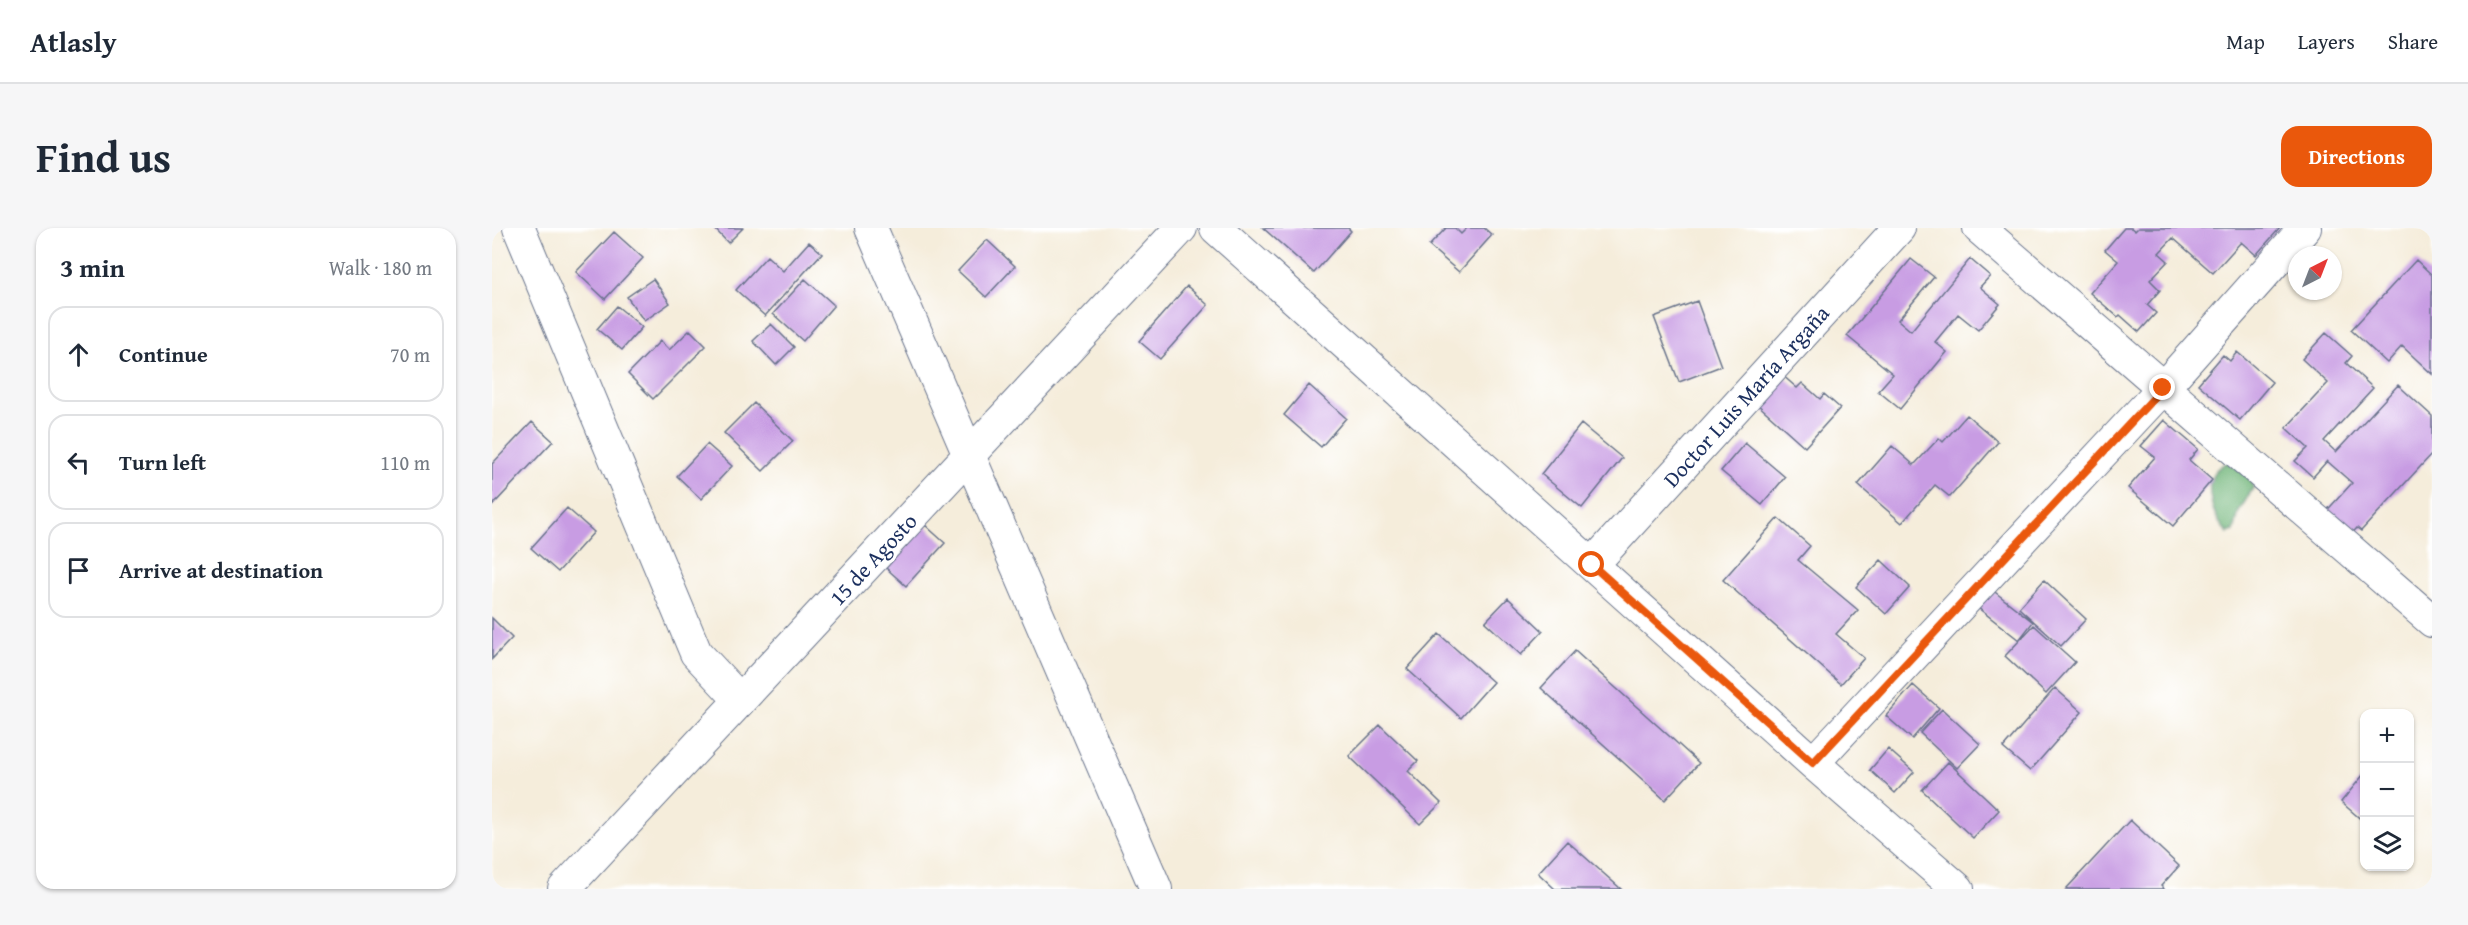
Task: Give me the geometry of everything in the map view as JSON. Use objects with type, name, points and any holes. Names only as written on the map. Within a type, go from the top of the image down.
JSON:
[{"type":"street","points":[[519,228],[696,653],[740,700]]},
{"type":"street","points":[[871,228],[1156,889]]},
{"type":"street","name":"15 de Agosto","points":[[564,889],[1181,228]]},
{"type":"street","points":[[1216,228],[1813,763],[1958,889]]},
{"type":"street","name":"Doctor Luis María Argaña","points":[[1592,565],[1899,228]]},
{"type":"street","points":[[1979,228],[2432,621]]},
{"type":"street","points":[[1813,763],[2163,388],[2305,228]]},
{"type":"green space","points":[[2227,462],[2251,475],[2253,488],[2239,511],[2234,531],[2228,533],[2218,520],[2210,495],[2210,486],[2215,471]]},
{"type":"building","points":[[714,228],[743,228],[728,243]]},
{"type":"building","points":[[1263,228],[1348,228],[1351,231],[1314,273]]},
{"type":"building","points":[[1446,228],[1455,228],[1461,234],[1467,228],[1484,228],[1492,235],[1459,272],[1429,246]]},
{"type":"building","points":[[2124,228],[2131,228],[2135,231],[2138,228],[2280,228],[2256,255],[2241,242],[2213,273],[2173,238],[2159,253],[2168,261],[2150,280],[2160,290],[2147,305],[2156,313],[2139,332],[2090,293],[2118,261],[2105,250]]},
{"type":"building","points":[[614,232],[643,258],[605,299],[576,272]]},
{"type":"building","points":[[987,240],[1015,266],[986,297],[958,271]]},
{"type":"building","points":[[809,242],[822,253],[765,316],[736,290],[767,256],[783,271]]},
{"type":"building","points":[[1911,259],[1934,277],[1898,320],[1911,331],[1970,259],[1990,276],[1980,287],[2000,304],[1978,330],[1958,314],[1935,342],[1947,352],[1900,409],[1878,391],[1893,374],[1847,336]]},
{"type":"building","points":[[2416,260],[2432,275],[2432,374],[2402,346],[2387,363],[2351,330]]},
{"type":"building","points":[[653,279],[670,303],[644,321],[627,297]]},
{"type":"building","points":[[805,279],[834,305],[803,341],[773,314]]},
{"type":"building","points":[[1187,286],[1208,305],[1160,359],[1139,341]]},
{"type":"building","points":[[1697,301],[1721,366],[1679,382],[1654,317]]},
{"type":"building","points":[[617,306],[642,327],[622,350],[597,329]]},
{"type":"building","points":[[771,324],[794,347],[776,365],[753,341]]},
{"type":"building","points":[[690,330],[706,346],[653,399],[628,374],[660,341],[669,350]]},
{"type":"building","points":[[2326,333],[2352,356],[2346,363],[2373,388],[2324,441],[2336,452],[2398,385],[2432,416],[2432,454],[2361,531],[2357,528],[2346,540],[2321,517],[2352,483],[2327,461],[2313,477],[2295,461],[2308,448],[2286,428],[2328,383],[2302,359]]},
{"type":"building","points":[[2237,352],[2272,382],[2240,420],[2198,384],[2223,355],[2230,361]]},
{"type":"building","points":[[1781,374],[1797,388],[1802,383],[1820,399],[1824,394],[1840,408],[1805,447],[1756,403]]},
{"type":"building","points":[[1309,385],[1346,418],[1321,447],[1284,415]]},
{"type":"building","points":[[754,403],[793,441],[763,471],[724,433]]},
{"type":"building","points":[[1967,415],[1998,442],[1950,497],[1935,485],[1902,523],[1858,485],[1892,446],[1914,465],[1939,438],[1943,442]]},
{"type":"building","points":[[2164,420],[2198,449],[2189,460],[2212,480],[2173,526],[2128,488],[2155,457],[2141,446]]},
{"type":"building","points":[[532,422],[553,441],[492,506],[492,464]]},
{"type":"building","points":[[1581,424],[1622,458],[1582,508],[1541,474]]},
{"type":"building","points":[[1745,443],[1785,477],[1762,505],[1721,471]]},
{"type":"building","points":[[707,444],[732,466],[701,499],[677,476]]},
{"type":"building","points":[[567,508],[594,532],[558,572],[531,548]]},
{"type":"building","points":[[1778,518],[1810,546],[1798,560],[1858,610],[1836,634],[1864,658],[1841,684],[1723,580]]},
{"type":"building","points":[[925,525],[945,543],[906,586],[886,568]]},
{"type":"building","points":[[1881,560],[1910,587],[1886,614],[1856,587]]},
{"type":"building","points":[[2044,580],[2086,619],[2061,646],[2019,608]]},
{"type":"building","points":[[1991,589],[2033,622],[2019,640],[1977,607]]},
{"type":"building","points":[[1508,598],[1543,631],[1521,655],[1485,622]]},
{"type":"building","points":[[492,618],[512,638],[492,659]]},
{"type":"building","points":[[2034,625],[2075,662],[2046,694],[2005,656]]},
{"type":"building","points":[[1439,634],[1493,682],[1461,718],[1407,669]]},
{"type":"building","points":[[1575,651],[1699,763],[1665,800],[1541,688]]},
{"type":"building","points":[[1913,685],[1939,708],[1912,739],[1886,716]]},
{"type":"building","points":[[2055,688],[2082,712],[2030,771],[2003,748]]},
{"type":"building","points":[[1942,709],[1980,744],[1957,768],[1920,733]]},
{"type":"building","points":[[1380,725],[1418,761],[1408,771],[1441,803],[1420,824],[1349,756]]},
{"type":"building","points":[[1888,749],[1914,772],[1895,793],[1870,770]]},
{"type":"building","points":[[1948,762],[1999,810],[1973,838],[1922,790]]},
{"type":"building","points":[[2360,779],[2360,819],[2341,802]]},
{"type":"building","points":[[2130,820],[2179,866],[2161,886],[2164,889],[2066,889]]},
{"type":"building","points":[[1567,841],[1621,889],[1555,889],[1538,873]]},
{"type":"route","points":[[1592,565],[1813,763],[2163,388]]}]
